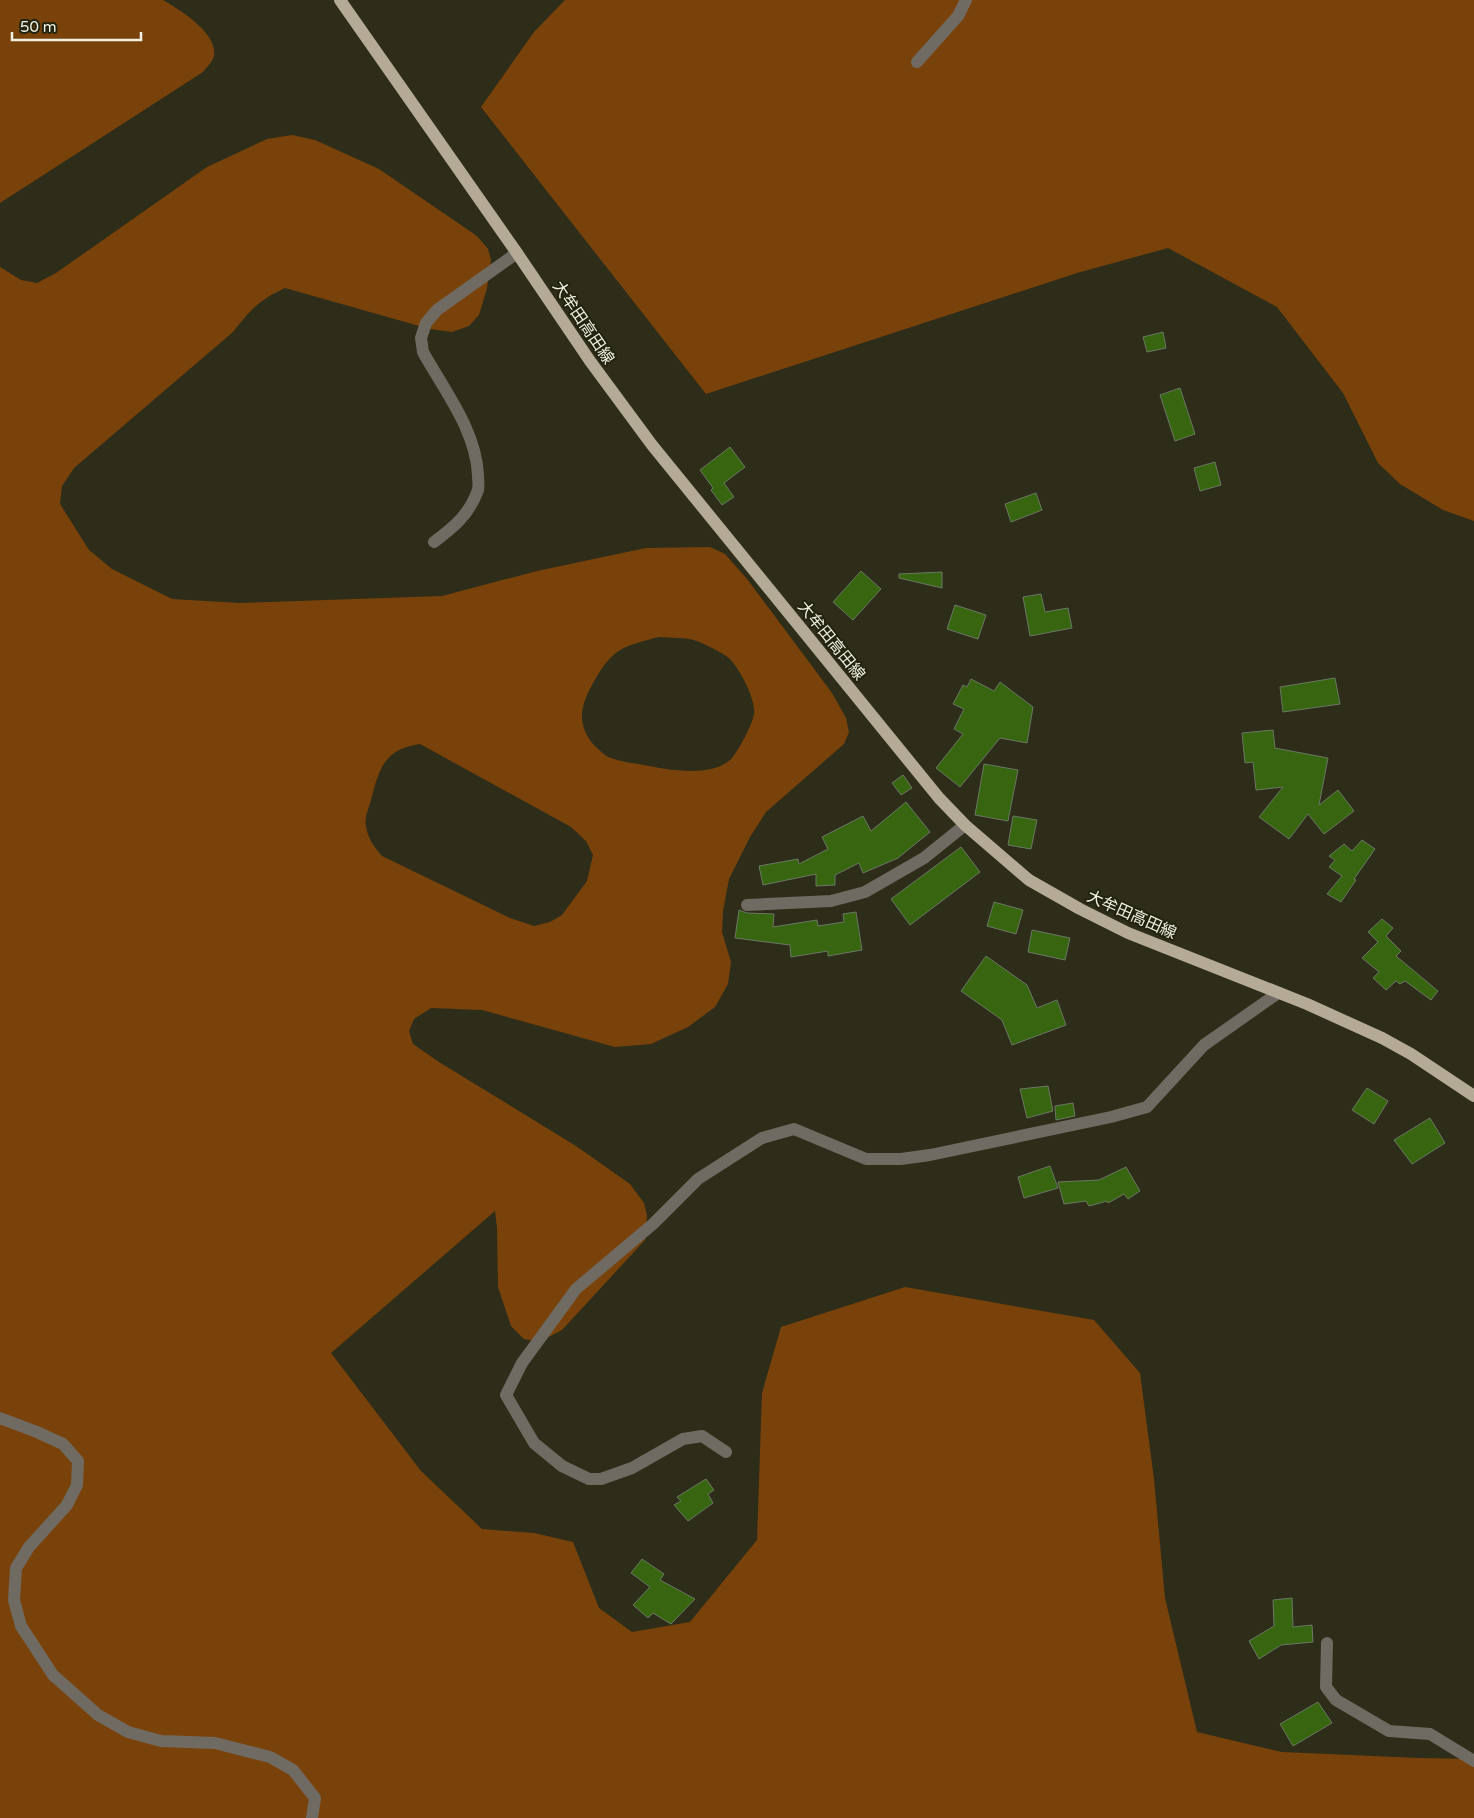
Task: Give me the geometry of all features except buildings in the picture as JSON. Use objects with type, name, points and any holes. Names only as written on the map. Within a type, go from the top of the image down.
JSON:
[{"type":"main road","name":"大牟田高田線","points":[[340,0],[517,252],[590,361],[652,445],[939,798],[965,825],[1029,880],[1080,910],[1128,933],[1278,993],[1382,1038],[1411,1054],[1474,1096]]},
{"type":"street","points":[[917,62],[958,16],[966,0]]},
{"type":"street","points":[[434,542],[456,526],[470,508],[478,488],[478,468],[470,438],[423,352],[421,338],[426,323],[438,310],[517,252]]},
{"type":"street","points":[[747,905],[831,901],[865,892],[924,858],[965,825]]},
{"type":"street","points":[[726,1452],[702,1436],[683,1439],[632,1468],[601,1479],[589,1479],[562,1466],[534,1444],[506,1394],[522,1363],[576,1289],[653,1224],[698,1179],[762,1138],[794,1129],[866,1159],[901,1159],[949,1151],[1111,1117],[1147,1107],[1204,1045],[1278,993]]},
{"type":"street","points":[[0,1418],[63,1444],[78,1462],[77,1485],[67,1505],[29,1546],[16,1568],[14,1600],[22,1626],[53,1675],[98,1715],[128,1732],[161,1741],[214,1743],[270,1757],[294,1770],[315,1798],[312,1818]]},
{"type":"street","points":[[1327,1643],[1326,1687],[1336,1700],[1389,1731],[1430,1734],[1474,1761]]},
{"type":"shaded area","points":[[0,0],[163,0],[188,16],[204,31],[214,47],[214,56],[203,72],[0,203]]},
{"type":"shaded area","points":[[565,0],[1474,0],[1474,521],[1443,510],[1400,484],[1378,463],[1343,393],[1277,307],[1168,248],[1077,273],[706,394],[481,107],[534,32]]},
{"type":"shaded area","points":[[292,135],[315,140],[379,169],[477,236],[488,249],[491,260],[487,288],[479,315],[469,326],[452,332],[430,329],[285,288],[268,297],[250,312],[233,332],[74,468],[62,486],[60,504],[89,550],[112,569],[172,599],[239,603],[442,596],[537,571],[646,548],[710,547],[725,554],[747,579],[832,693],[846,718],[849,732],[844,744],[766,812],[750,837],[729,879],[723,911],[722,932],[731,962],[728,984],[715,1007],[688,1027],[651,1044],[615,1047],[482,1010],[431,1008],[414,1019],[409,1031],[413,1044],[439,1062],[576,1146],[630,1184],[644,1203],[647,1216],[645,1240],[562,1330],[539,1342],[524,1339],[511,1326],[498,1287],[495,1211],[331,1353],[421,1471],[482,1529],[534,1533],[573,1542],[599,1608],[632,1632],[690,1622],[757,1540],[762,1393],[781,1327],[905,1287],[1094,1320],[1140,1373],[1154,1479],[1165,1598],[1197,1732],[1282,1752],[1474,1759],[1474,1818],[0,1818],[0,267],[21,280],[37,283],[56,273],[207,167],[267,139]],"holes":[[[659,637],[683,638],[705,644],[730,659],[746,685],[754,708],[753,719],[738,749],[732,758],[724,764],[714,768],[690,771],[665,769],[623,761],[604,754],[588,737],[582,722],[583,708],[592,685],[605,664],[618,651]],[[420,744],[571,827],[586,841],[593,855],[587,881],[562,915],[550,922],[534,926],[510,918],[379,853],[370,839],[366,823],[377,779],[385,762],[391,756],[398,751]]]}]
